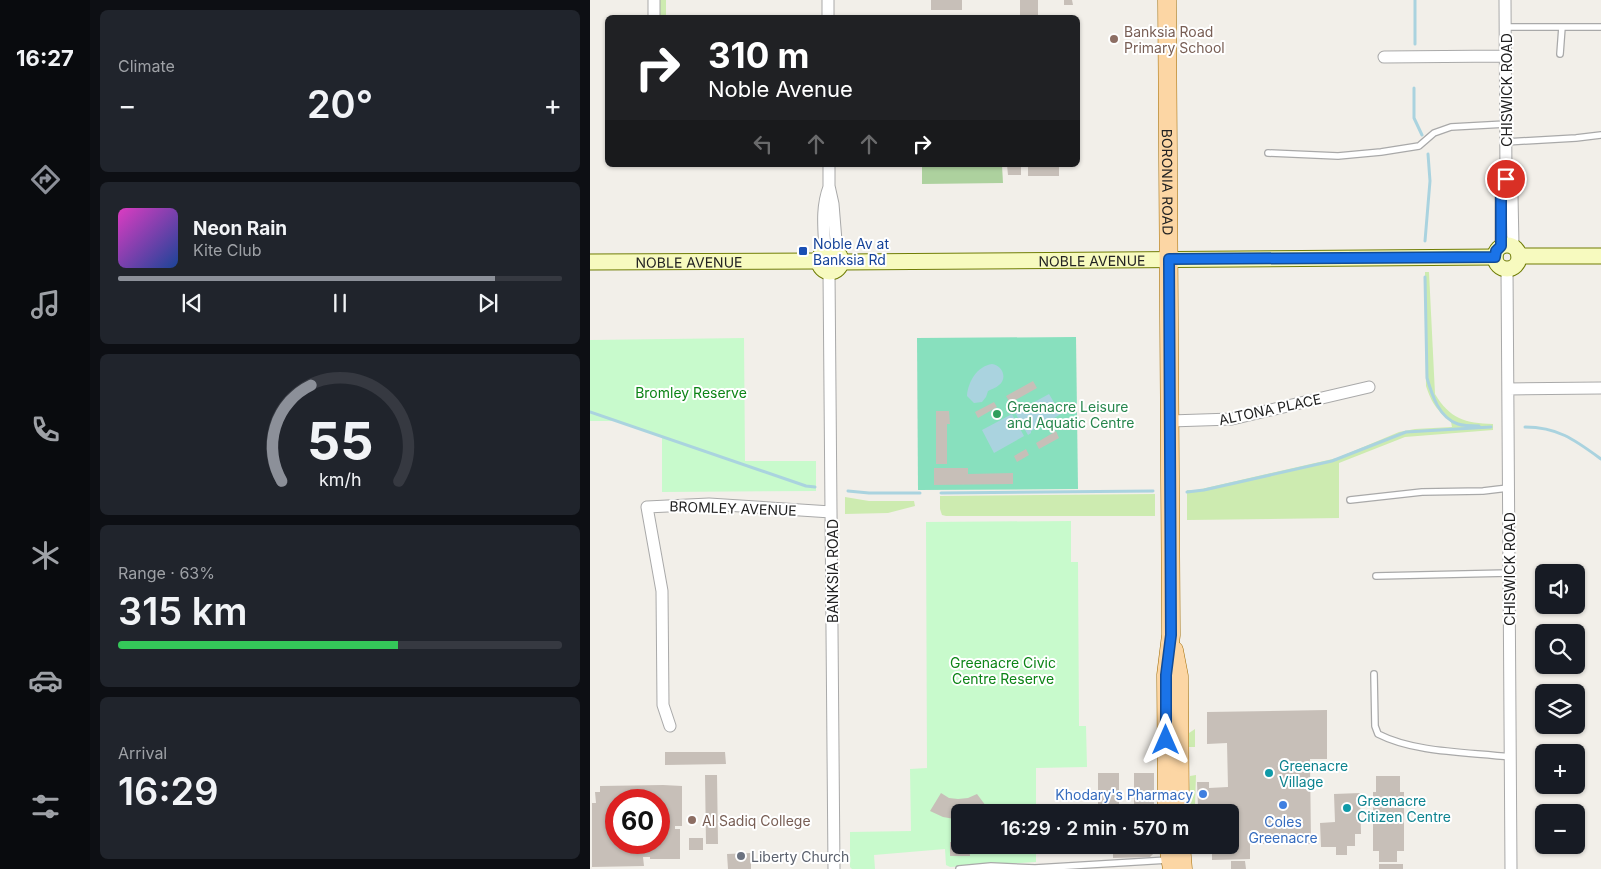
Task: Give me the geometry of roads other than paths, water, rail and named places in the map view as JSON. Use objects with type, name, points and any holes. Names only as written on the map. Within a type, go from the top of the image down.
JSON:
[{"type":"main road","name":"BORONIA ROAD","points":[[1167,0],[1171,635],[1166,675],[1167,804]]},
{"type":"main road","name":"BORONIA ROAD","points":[[1171,635],[1179,676],[1180,804]]},
{"type":"street","points":[[654,0],[654,15]]},
{"type":"street","points":[[828,0],[828,15]]},
{"type":"street","name":"CHISWICK ROAD","points":[[1505,0],[1506,179],[1501,196],[1507,251]]},
{"type":"street","points":[[1384,57],[1506,56]]},
{"type":"street","points":[[829,167],[829,186],[823,207],[822,228],[830,257],[823,270],[829,272]]},
{"type":"street","points":[[1506,269],[1517,264],[1507,251]]},
{"type":"street","name":"NOBLE AVENUE","points":[[590,262],[830,257],[1169,259],[1507,251],[1601,256]]},
{"type":"street","name":"CHISWICK ROAD","points":[[1506,269],[1511,869]]},
{"type":"street","name":"BANKSIA ROAD","points":[[829,272],[834,869]]},
{"type":"street","name":"ALTONA PLACE","points":[[1170,422],[1232,419],[1369,387]]},
{"type":"street","points":[[1508,389],[1601,388]]},
{"type":"street","name":"BROMLEY AVENUE","points":[[670,726],[663,705],[662,592],[647,507],[709,504],[831,512]]},
{"type":"lane","points":[[1505,27],[1601,27]]},
{"type":"lane","points":[[1560,54],[1562,27]]},
{"type":"lane","points":[[1268,153],[1338,156],[1381,152],[1419,146],[1434,133],[1451,127],[1506,124]]},
{"type":"lane","points":[[1506,142],[1601,135]]},
{"type":"lane","points":[[1350,500],[1422,492],[1483,491],[1508,488]]},
{"type":"lane","points":[[1376,576],[1509,573]]},
{"type":"lane","points":[[1374,674],[1378,734],[1390,740],[1437,749],[1510,757]]},
{"type":"lane","points":[[959,869],[991,866],[1058,868],[1173,861]]},
{"type":"water","points":[[992,364],[999,367],[1003,372],[1002,382],[988,391],[982,402],[974,403],[967,396],[971,380],[978,371]]},
{"type":"water","points":[[1049,394],[1061,414],[1031,431],[1028,435],[1014,411],[1020,410]]},
{"type":"water","points":[[1012,414],[1024,436],[994,453],[982,430]]},
{"type":"waterway","points":[[1415,0],[1415,44]]},
{"type":"waterway","points":[[1414,88],[1414,118],[1422,135]]},
{"type":"waterway","points":[[1425,241],[1430,181],[1428,154]]},
{"type":"waterway","points":[[1425,277],[1427,378],[1431,392],[1441,411],[1451,421],[1463,425],[1479,426]]},
{"type":"waterway","points":[[590,412],[806,486],[815,487]]},
{"type":"waterway","points":[[1187,492],[1204,490],[1332,461],[1406,432],[1491,427]]},
{"type":"waterway","points":[[1525,427],[1557,432],[1583,446],[1601,459]]},
{"type":"waterway","points":[[848,491],[920,493]]},
{"type":"waterway","points":[[941,493],[1153,491]]},
{"type":"place","name":"Banksia Road Primary School","points":[[1114,39]]},
{"type":"place","name":"Noble Av at Banksia Rd","points":[[803,251]]},
{"type":"place","name":"Greenacre Leisure and Aquatic Centre","points":[[997,414]]},
{"type":"place","name":"Greenacre Village","points":[[1269,773]]},
{"type":"place","name":"Khodary's Pharmacy","points":[[1203,794]]},
{"type":"place","name":"Coles Greenacre","points":[[1283,805]]},
{"type":"place","name":"Greenacre Citizen Centre","points":[[1347,808]]},
{"type":"place","name":"Al Sadiq College","points":[[692,820]]},
{"type":"place","name":"Liberty Church","points":[[741,856]]},
{"type":"park label","name":"Bromley Reserve","points":[[691,392]]},
{"type":"park label","name":"Greenacre Civic Centre Reserve","points":[[1003,670]]}]
